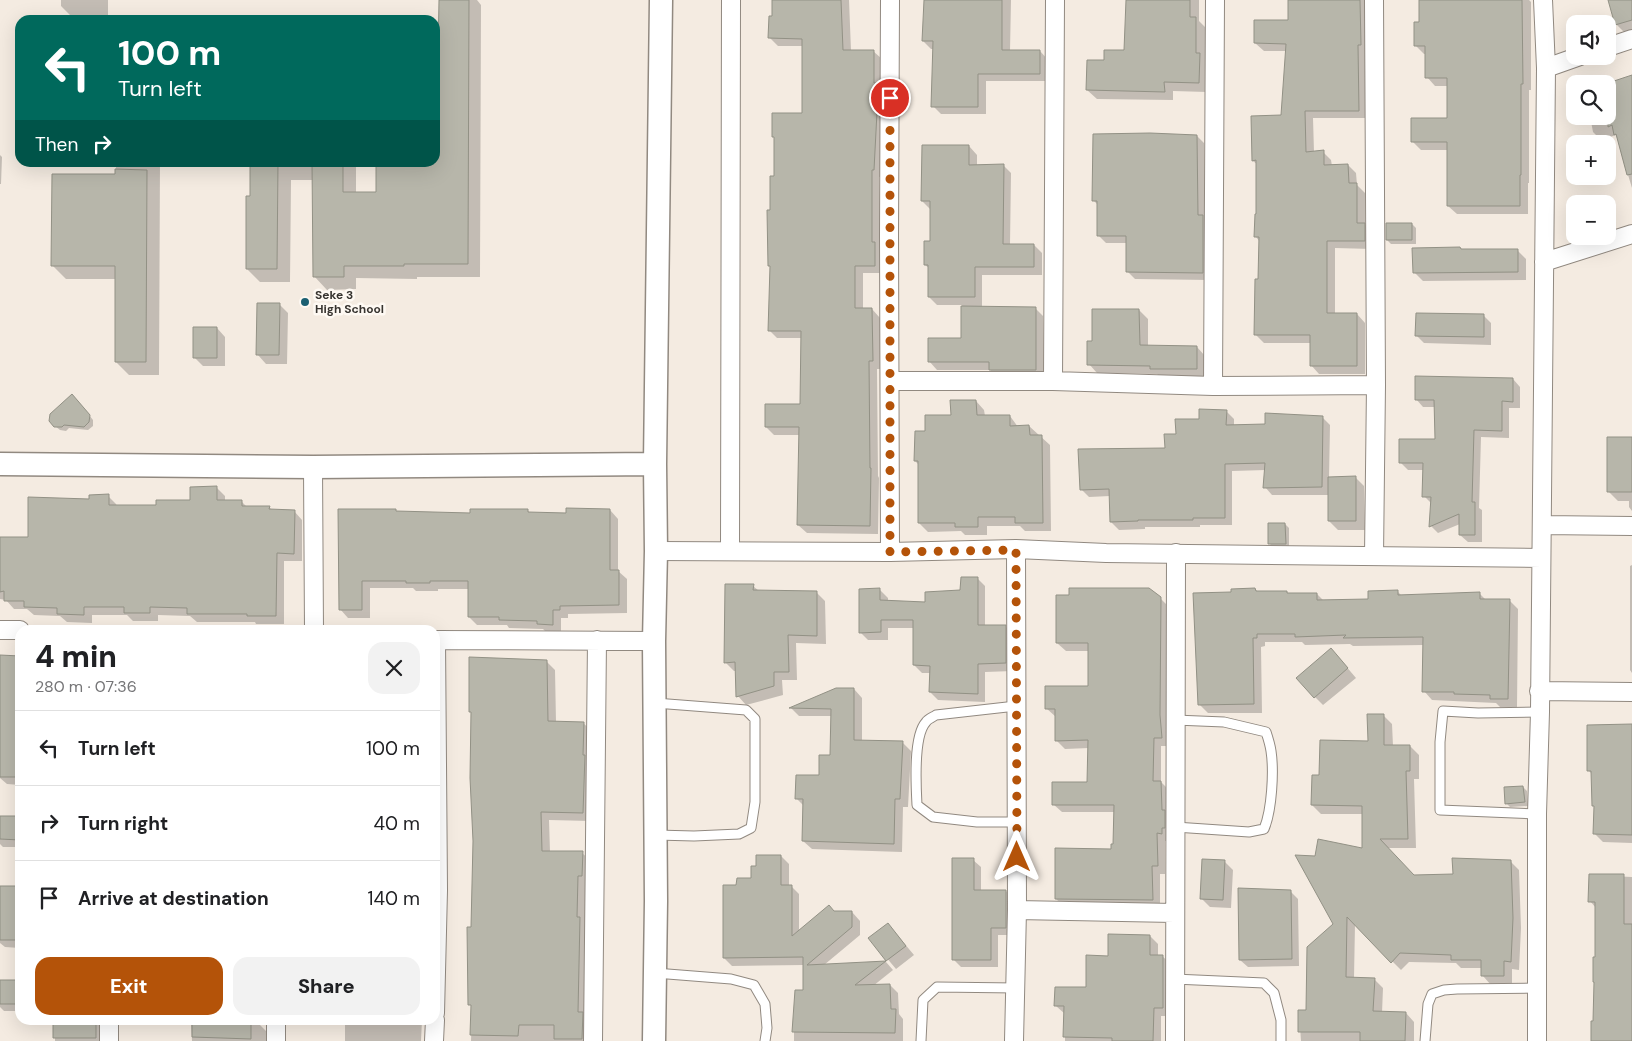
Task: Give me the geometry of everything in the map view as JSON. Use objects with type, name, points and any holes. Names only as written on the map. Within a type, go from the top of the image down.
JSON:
[{"type":"street","points":[[654,1041],[655,464],[661,0]]},
{"type":"street","points":[[730,550],[731,0]]},
{"type":"street","points":[[890,0],[890,552]]},
{"type":"street","points":[[1053,381],[1055,0]]},
{"type":"street","points":[[1213,386],[1216,0]]},
{"type":"street","points":[[1374,0],[1376,385],[1374,556]]},
{"type":"street","points":[[1537,1041],[1537,814],[1540,712],[1546,68],[1543,0]]},
{"type":"street","points":[[1616,44],[1632,39]]},
{"type":"street","points":[[1546,68],[1566,61]]},
{"type":"street","points":[[1544,262],[1632,234]]},
{"type":"street","points":[[890,381],[1053,381],[1213,386],[1376,385]]},
{"type":"street","points":[[0,464],[313,467],[655,464]]},
{"type":"street","points":[[313,467],[314,625]]},
{"type":"street","points":[[1542,525],[1632,526]]},
{"type":"street","points":[[656,551],[890,552],[1016,550],[1541,558]]},
{"type":"street","points":[[1014,1041],[1017,910],[1016,550]]},
{"type":"street","points":[[1175,1041],[1176,553]]},
{"type":"street","points":[[0,630],[15,630]]},
{"type":"street","points":[[440,640],[654,641]]},
{"type":"street","points":[[593,1041],[597,640]]},
{"type":"street","points":[[1539,691],[1632,692]]},
{"type":"street","points":[[1017,910],[1174,913]]},
{"type":"street","points":[[108,1041],[109,1025]]},
{"type":"street","points":[[276,1025],[276,1041]]},
{"type":"street","points":[[434,1041],[435,1025]]},
{"type":"lane","points":[[655,703],[746,710],[755,719],[755,802],[751,828],[739,834],[655,835]]},
{"type":"lane","points":[[1016,706],[936,715],[925,722],[918,744],[916,784],[917,805],[933,817],[977,822],[1017,822]]},
{"type":"lane","points":[[1537,814],[1440,810],[1440,742],[1443,711],[1478,713],[1540,712]]},
{"type":"lane","points":[[1175,827],[1249,832],[1264,829],[1269,816],[1272,780],[1272,751],[1266,732],[1224,722],[1176,720]]},
{"type":"lane","points":[[655,973],[731,979],[754,985],[765,1004],[766,1041]]},
{"type":"lane","points":[[1174,979],[1264,983],[1274,993],[1281,1020],[1281,1041]]},
{"type":"lane","points":[[921,1041],[923,1000],[937,986],[1016,988]]},
{"type":"lane","points":[[1425,1041],[1428,1004],[1432,994],[1444,990],[1457,989],[1536,988]]},
{"type":"building","points":[[439,0],[469,0],[468,264],[344,266],[344,277],[313,277],[312,167],[343,167],[343,192],[376,192],[376,167],[440,167]]},
{"type":"building","points":[[772,0],[841,0],[843,50],[874,50],[874,83],[876,83],[877,112],[874,170],[872,170],[872,242],[875,242],[875,266],[855,266],[855,308],[872,308],[873,361],[869,361],[870,526],[797,525],[799,427],[765,427],[765,404],[800,404],[801,331],[768,331],[770,266],[768,266],[767,210],[770,210],[770,176],[774,176],[772,113],[802,113],[802,39],[768,38],[769,16],[772,16]]},
{"type":"building","points":[[924,0],[1002,0],[1002,50],[1040,50],[1040,74],[978,74],[978,107],[931,107],[933,41],[922,41]]},
{"type":"building","points":[[1126,0],[1190,0],[1190,17],[1196,17],[1196,53],[1200,53],[1199,83],[1164,82],[1165,92],[1086,90],[1087,60],[1104,60],[1104,50],[1124,50]]},
{"type":"building","points":[[1288,0],[1360,0],[1361,45],[1358,45],[1359,111],[1305,111],[1306,152],[1324,150],[1324,165],[1348,164],[1349,183],[1357,183],[1357,223],[1365,223],[1365,241],[1327,241],[1327,313],[1357,313],[1357,366],[1310,366],[1310,335],[1254,335],[1255,279],[1258,279],[1259,237],[1254,237],[1256,160],[1252,161],[1251,116],[1281,115],[1286,44],[1254,43],[1254,20],[1288,20]]},
{"type":"building","points":[[1419,0],[1522,0],[1523,84],[1521,84],[1520,206],[1447,206],[1447,142],[1411,142],[1411,118],[1447,118],[1447,78],[1425,78],[1425,46],[1414,46],[1414,22],[1419,22]]},
{"type":"building","points":[[1608,0],[1632,0],[1632,20],[1616,25],[1616,15],[1612,15]]},
{"type":"building","points":[[1632,75],[1632,174],[1627,175],[1612,125],[1616,125],[1616,80]]},
{"type":"building","points":[[1150,133],[1197,135],[1198,215],[1203,215],[1203,273],[1126,272],[1126,236],[1097,236],[1097,201],[1092,201],[1093,134]]},
{"type":"building","points":[[922,145],[969,145],[969,165],[1004,164],[1003,244],[1034,244],[1034,267],[975,267],[975,297],[928,297],[928,265],[924,265],[924,241],[930,241],[930,201],[921,201]]},
{"type":"building","points":[[250,167],[278,167],[277,269],[246,269],[246,196],[250,196]]},
{"type":"building","points":[[115,169],[147,170],[146,362],[115,362],[115,266],[51,266],[52,174],[115,174]]},
{"type":"building","points":[[1386,223],[1412,223],[1412,240],[1386,240]]},
{"type":"building","points":[[1460,247],[1461,249],[1518,249],[1518,272],[1413,273],[1412,248]]},
{"type":"building","points":[[257,303],[280,303],[279,355],[256,355]]},
{"type":"building","points":[[961,306],[1036,307],[1036,370],[989,370],[989,362],[928,362],[928,338],[961,338]]},
{"type":"building","points":[[1092,309],[1139,309],[1140,345],[1197,346],[1197,369],[1150,369],[1150,366],[1087,365],[1087,341],[1092,341]]},
{"type":"building","points":[[1416,313],[1484,314],[1484,337],[1415,336]]},
{"type":"building","points":[[193,327],[217,327],[217,358],[193,358]]},
{"type":"building","points":[[1415,376],[1513,378],[1513,402],[1502,401],[1502,431],[1474,430],[1472,502],[1475,502],[1475,535],[1459,535],[1459,514],[1429,527],[1431,497],[1422,497],[1423,463],[1399,463],[1399,439],[1435,439],[1434,400],[1415,400]]},
{"type":"building","points":[[72,394],[90,415],[89,422],[84,427],[64,425],[62,427],[54,427],[49,421],[50,414]]},
{"type":"building","points":[[950,400],[976,400],[977,415],[1010,415],[1010,426],[1029,425],[1030,435],[1042,435],[1043,523],[1015,523],[1015,517],[978,517],[978,527],[955,527],[955,523],[918,523],[918,461],[914,461],[915,431],[925,431],[925,415],[951,415]]},
{"type":"building","points":[[1199,409],[1227,410],[1226,425],[1265,424],[1265,413],[1323,416],[1322,487],[1263,488],[1265,463],[1225,464],[1225,518],[1110,522],[1109,489],[1080,490],[1078,449],[1165,448],[1164,434],[1176,434],[1175,419],[1199,419]]},
{"type":"building","points":[[1607,437],[1632,437],[1632,492],[1607,492]]},
{"type":"building","points":[[1356,476],[1356,521],[1328,521],[1328,477]]},
{"type":"building","points":[[217,486],[217,500],[242,500],[242,506],[270,506],[269,509],[295,510],[294,554],[277,553],[276,616],[187,614],[187,608],[150,607],[150,613],[124,613],[124,607],[84,607],[84,615],[57,614],[57,608],[24,607],[24,601],[4,601],[4,591],[0,592],[0,537],[28,537],[28,497],[89,499],[89,495],[109,494],[109,505],[156,505],[156,500],[190,500],[190,487]]},
{"type":"building","points":[[566,508],[610,509],[610,570],[619,570],[619,605],[560,606],[560,610],[553,610],[553,625],[537,624],[537,621],[499,620],[499,617],[468,617],[468,581],[406,583],[406,581],[362,581],[362,610],[339,610],[338,509],[396,509],[396,511],[470,513],[470,509],[528,509],[528,512],[566,513]]},
{"type":"building","points":[[1268,523],[1285,523],[1286,544],[1268,544]]},
{"type":"building","points":[[961,577],[978,577],[978,625],[1006,625],[1006,663],[978,664],[978,694],[929,692],[930,666],[913,665],[913,620],[881,620],[881,632],[859,633],[859,589],[880,588],[880,600],[925,602],[925,592],[960,590]]},
{"type":"building","points":[[725,584],[754,584],[753,590],[817,591],[817,636],[788,635],[789,672],[774,672],[774,686],[736,697],[735,662],[724,663]]},
{"type":"building","points":[[1069,588],[1149,588],[1161,597],[1160,715],[1162,738],[1154,738],[1153,781],[1161,781],[1162,810],[1165,810],[1165,828],[1162,828],[1162,834],[1157,833],[1158,866],[1152,866],[1153,900],[1055,899],[1055,848],[1111,849],[1111,844],[1113,844],[1114,805],[1052,805],[1052,782],[1087,782],[1088,740],[1055,741],[1055,709],[1045,709],[1045,686],[1088,686],[1088,643],[1056,643],[1056,595],[1069,595]]},
{"type":"building","points":[[1255,588],[1256,591],[1317,593],[1317,600],[1368,599],[1368,591],[1398,590],[1398,595],[1480,592],[1480,599],[1510,599],[1508,699],[1490,699],[1490,695],[1454,694],[1454,692],[1422,692],[1423,637],[1343,638],[1346,635],[1295,637],[1295,634],[1257,634],[1257,638],[1253,638],[1254,704],[1198,705],[1193,593],[1231,592],[1231,589]]},
{"type":"building","points":[[1331,648],[1348,668],[1314,698],[1296,678]]},
{"type":"building","points":[[0,655],[15,656],[15,777],[0,777]]},
{"type":"building","points":[[469,657],[547,660],[548,721],[584,722],[583,813],[541,812],[542,851],[583,851],[582,876],[578,876],[577,917],[580,917],[578,1012],[583,1012],[582,1039],[554,1039],[554,1025],[519,1025],[518,1036],[470,1035],[471,1005],[468,1005],[467,927],[471,927],[473,841],[470,778],[471,712],[469,712]]},
{"type":"building","points":[[836,688],[854,688],[854,740],[903,741],[900,799],[895,799],[894,844],[802,841],[803,799],[795,799],[796,775],[819,775],[819,755],[830,755],[831,709],[789,708]]},
{"type":"building","points":[[1367,714],[1384,714],[1384,745],[1410,745],[1410,771],[1406,771],[1408,839],[1380,839],[1414,875],[1453,874],[1452,858],[1511,860],[1513,918],[1511,962],[1504,961],[1504,976],[1481,976],[1481,960],[1451,960],[1451,955],[1400,953],[1391,963],[1347,917],[1346,977],[1375,978],[1373,1011],[1406,1012],[1405,1041],[1360,1041],[1360,1032],[1298,1032],[1298,1010],[1306,1010],[1307,947],[1333,924],[1295,855],[1315,856],[1318,839],[1362,848],[1362,806],[1311,805],[1312,775],[1319,775],[1320,740],[1368,741]]},
{"type":"building","points":[[1632,724],[1632,835],[1593,834],[1594,806],[1592,806],[1591,771],[1587,771],[1587,725]]},
{"type":"building","points":[[1523,786],[1525,802],[1505,804],[1504,787]]},
{"type":"building","points":[[0,816],[15,816],[15,840],[0,839]]},
{"type":"building","points":[[756,855],[781,855],[781,885],[792,885],[792,936],[829,905],[834,911],[852,911],[852,927],[807,965],[886,961],[855,985],[890,984],[891,1009],[896,1009],[895,1033],[792,1032],[795,990],[803,990],[803,957],[723,958],[723,885],[736,885],[737,878],[751,878],[751,866],[756,866]]},
{"type":"building","points":[[952,858],[974,858],[974,890],[1006,890],[1006,928],[991,928],[991,960],[952,960]]},
{"type":"building","points":[[1202,859],[1225,860],[1223,900],[1200,899]]},
{"type":"building","points":[[1589,874],[1624,874],[1624,924],[1632,924],[1632,1041],[1591,1041],[1594,982],[1593,957],[1595,957],[1595,902],[1588,902]]},
{"type":"building","points":[[0,886],[15,886],[15,940],[0,940]]},
{"type":"building","points":[[1238,888],[1291,890],[1292,959],[1239,960]]},
{"type":"building","points":[[888,923],[906,946],[886,961],[868,938]]},
{"type":"building","points":[[1108,934],[1150,935],[1150,955],[1163,955],[1163,1008],[1154,1008],[1153,1041],[1112,1041],[1112,1038],[1063,1037],[1064,1006],[1054,1006],[1055,987],[1086,987],[1086,955],[1108,956]]},
{"type":"building","points":[[0,980],[15,980],[15,1004],[0,1004]]},
{"type":"building","points":[[53,1025],[96,1025],[96,1038],[53,1038]]},
{"type":"building","points":[[192,1025],[251,1025],[251,1039],[192,1037]]},
{"type":"place","name":"Seke 3 High School","points":[[305,302]]},
{"type":"route","points":[[890,98],[890,552],[1016,550],[1017,857]]}]
